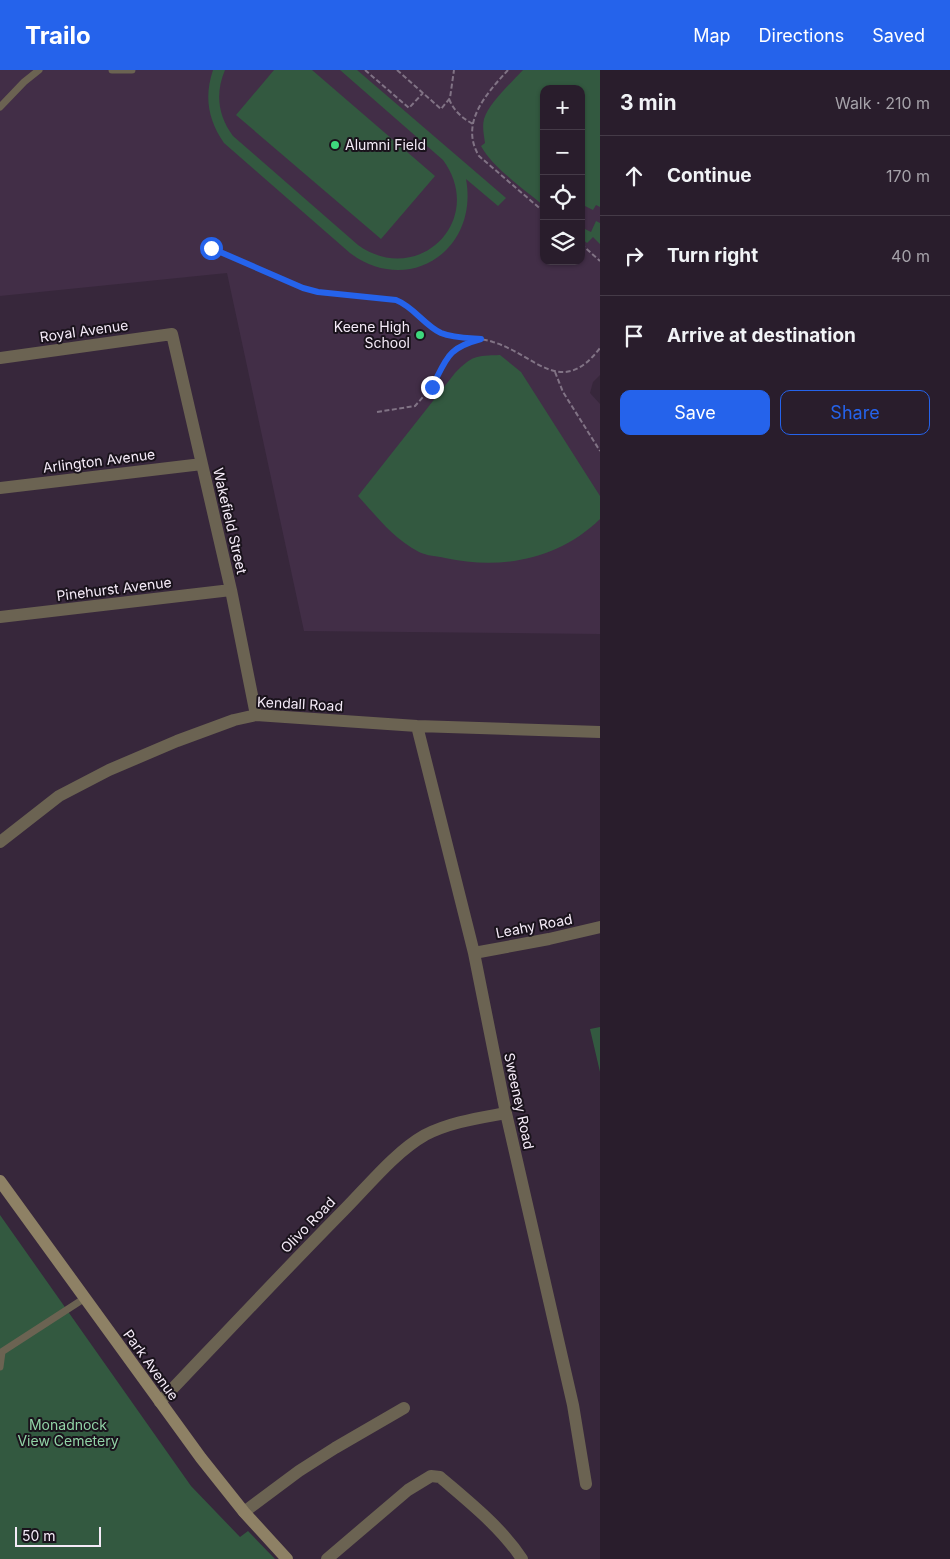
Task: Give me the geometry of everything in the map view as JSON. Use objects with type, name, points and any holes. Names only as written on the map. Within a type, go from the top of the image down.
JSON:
[{"type":"street","name":"Royal Avenue","points":[[0,358],[172,334]]},
{"type":"street","name":"Wakefield Street","points":[[172,334],[232,590],[256,715]]},
{"type":"street","name":"Arlington Avenue","points":[[0,488],[202,464]]},
{"type":"street","name":"Pinehurst Avenue","points":[[0,618],[232,590]]},
{"type":"street","name":"Kendall Road","points":[[0,842],[59,796],[110,770],[177,741],[234,720],[256,715],[417,726],[600,732]]},
{"type":"street","name":"Sweeney Road","points":[[417,726],[474,953],[506,1113],[573,1404],[586,1484]]},
{"type":"street","name":"Leahy Road","points":[[474,953],[600,928]]},
{"type":"street","name":"Olivo Road","points":[[160,1402],[314,1240],[412,1144],[425,1135],[445,1127],[506,1113]]},
{"type":"street","name":"Park Avenue","points":[[0,1181],[200,1458],[244,1512],[287,1559]]},
{"type":"street","points":[[244,1512],[314,1462],[404,1408]]},
{"type":"street","points":[[327,1559],[408,1490],[431,1476],[440,1477],[488,1520],[511,1543],[522,1559]]},
{"type":"lane","points":[[0,107],[24,82],[39,70]]},
{"type":"lane","points":[[112,70],[132,70]]},
{"type":"lane","points":[[0,1367],[1,1353],[85,1298]]},
{"type":"path","points":[[365,70],[409,108],[422,92]]},
{"type":"path","points":[[397,70],[441,109],[449,99],[454,70]]},
{"type":"path","points":[[508,70],[482,100],[477,110],[473,124],[476,151],[479,156],[540,209]]},
{"type":"path","points":[[449,99],[462,118],[473,124]]},
{"type":"path","points":[[211,248],[303,288],[318,292],[396,300],[408,305],[433,328],[442,333],[481,339],[501,345],[555,372],[574,370],[587,362],[600,348]]},
{"type":"path","points":[[585,248],[600,261]]},
{"type":"path","points":[[377,412],[415,406],[432,387],[448,356],[456,348],[481,339]]},
{"type":"path","points":[[555,372],[563,392],[600,451]]},
{"type":"shaded area","name":"Keene High School","points":[[0,70],[600,70],[600,375],[593,382],[590,393],[600,404],[600,634],[304,631],[227,273],[0,296]]},
{"type":"green space","points":[[213,70],[225,70],[219,96],[221,112],[233,136],[358,245],[381,256],[403,258],[423,253],[440,241],[451,225],[457,205],[454,183],[443,160],[340,70],[357,70],[506,198],[498,206],[466,179],[467,204],[462,227],[451,245],[435,259],[416,268],[395,270],[372,265],[350,253],[224,143],[214,126],[209,108],[210,80]]},
{"type":"green space","name":"Alumni Field","points":[[274,70],[312,70],[435,176],[381,239],[236,115]]},
{"type":"green space","points":[[523,70],[600,70],[600,207],[596,205],[593,210],[585,206],[585,85],[540,85],[540,203],[501,170],[481,146],[485,143],[484,119],[501,93]]},
{"type":"green space","points":[[596,221],[600,223],[600,244],[593,237],[587,243],[585,241],[585,229],[591,232]]},
{"type":"green space","points":[[500,355],[521,372],[600,496],[600,519],[584,533],[547,553],[508,562],[466,561],[422,553],[410,547],[394,534],[358,496],[455,373],[475,358]]},
{"type":"green space","points":[[600,1027],[600,1072],[590,1029]]},
{"type":"green space","name":"Monadnock View Cemetery","points":[[0,1215],[191,1486],[240,1537],[248,1531],[275,1559],[0,1559]]},
{"type":"place","name":"Alumni Field","points":[[335,145]]},
{"type":"place","name":"Keene High School","points":[[420,335]]},
{"type":"route","points":[[211,248],[303,288],[318,292],[396,300],[408,305],[433,328],[442,333],[481,339],[456,348],[448,356],[432,387]]}]
